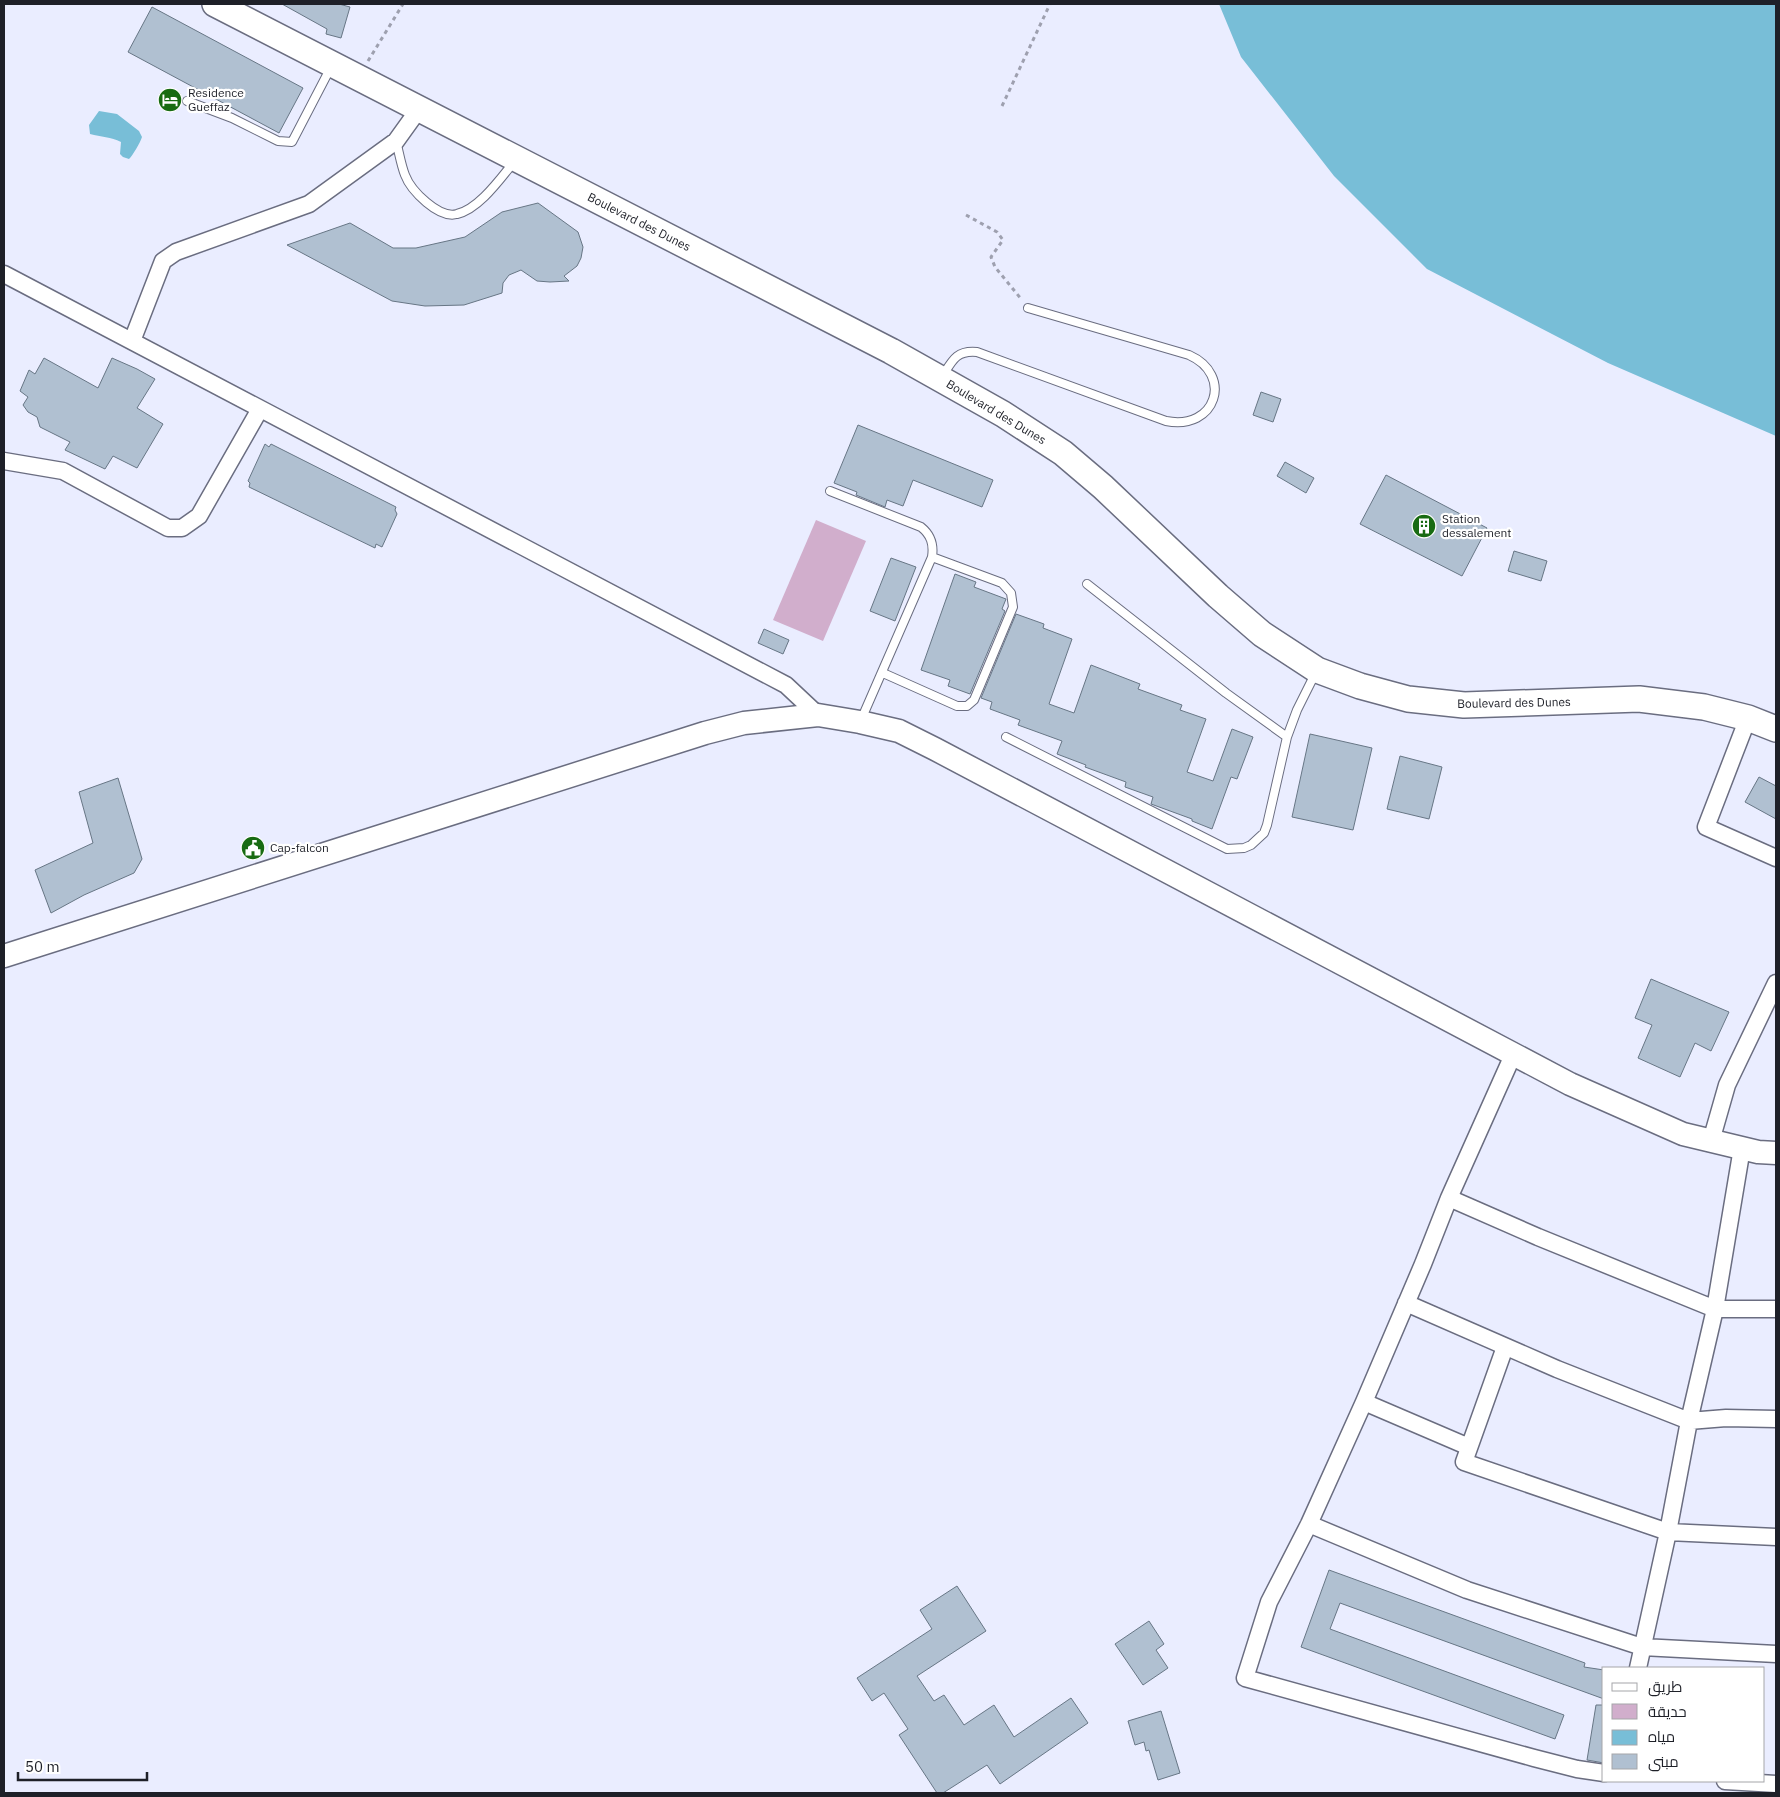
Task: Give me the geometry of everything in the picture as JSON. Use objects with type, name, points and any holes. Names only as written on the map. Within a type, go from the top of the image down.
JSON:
[{"type":"main road","name":"Boulevard des Dunes","points":[[215,4],[891,351],[1003,414],[1063,453],[1103,487],[1218,596],[1262,634],[1316,670],[1360,686],[1408,699],[1464,705],[1639,699],[1704,707],[1748,718],[1776,729]]},
{"type":"main road","points":[[4,956],[705,733],[744,723],[818,715],[899,731],[935,748],[1570,1084],[1675,1130],[1758,1152],[1776,1153]]},
{"type":"street","points":[[132,341],[163,261],[176,252],[310,204],[370,162],[396,141],[419,108]]},
{"type":"street","points":[[4,274],[786,685],[818,715]]},
{"type":"street","points":[[4,461],[63,471],[168,528],[182,528],[198,516],[260,409]]},
{"type":"street","points":[[1748,718],[1706,827],[1776,858]]},
{"type":"street","points":[[1711,1140],[1727,1085],[1776,983]]},
{"type":"street","points":[[1513,1055],[1449,1198],[1364,1402],[1309,1524],[1269,1602],[1244,1678],[1534,1758],[1577,1769],[1602,1773]]},
{"type":"street","points":[[1638,1667],[1714,1309],[1742,1148]]},
{"type":"street","points":[[1449,1198],[1538,1237],[1714,1309],[1776,1310]]},
{"type":"street","points":[[1406,1303],[1557,1370],[1689,1421],[1726,1418],[1776,1418]]},
{"type":"street","points":[[1505,1347],[1464,1462],[1668,1532],[1776,1537]]},
{"type":"street","points":[[1364,1402],[1470,1446]]},
{"type":"street","points":[[1309,1524],[1467,1590],[1642,1647],[1776,1654]]},
{"type":"street","points":[[1742,1782],[1776,1784]]},
{"type":"lane","points":[[187,101],[232,118],[278,141],[292,142],[332,64]]},
{"type":"lane","points":[[396,141],[405,177],[421,198],[439,212],[456,215],[473,206],[516,159]]},
{"type":"lane","points":[[941,379],[954,358],[970,351],[1179,424],[1192,422],[1202,415],[1210,405],[1214,394],[1214,381],[1209,369],[1200,360],[1189,355],[1028,308]]},
{"type":"lane","points":[[830,491],[921,527],[926,530],[932,540],[932,557],[860,722]]},
{"type":"lane","points":[[883,673],[957,706],[967,706],[974,700],[1013,607],[1011,593],[1002,583],[932,557]]},
{"type":"lane","points":[[1087,584],[1226,693],[1287,737]]},
{"type":"lane","points":[[1006,737],[1227,849],[1235,850],[1252,845],[1264,833],[1287,737],[1316,670]]},
{"type":"path","points":[[366,64],[402,4]]},
{"type":"path","points":[[1002,106],[1050,4]]},
{"type":"path","points":[[966,215],[997,232],[1003,240],[991,257],[994,267],[1028,308]]},
{"type":"green space","points":[[816,520],[866,541],[823,641],[773,620]]},
{"type":"water","points":[[1219,4],[1776,4],[1776,436],[1608,363],[1427,269],[1334,176],[1241,57]]},
{"type":"water","points":[[99,111],[117,114],[139,131],[142,137],[129,159],[120,154],[121,142],[90,134],[89,125]]},
{"type":"building","points":[[282,4],[339,4],[350,7],[341,38],[326,34],[327,29]]},
{"type":"building","points":[[152,7],[303,88],[279,133],[128,52]]},
{"type":"building","points":[[538,203],[578,232],[583,247],[581,258],[577,266],[564,276],[569,281],[537,281],[521,270],[509,275],[503,283],[502,293],[464,305],[425,306],[392,301],[287,245],[350,223],[393,248],[416,248],[465,237],[502,212]]},
{"type":"building","points":[[44,358],[98,388],[112,358],[155,379],[137,408],[163,424],[137,468],[113,456],[105,469],[65,450],[70,442],[40,427],[37,417],[28,412],[23,405],[28,397],[20,391],[29,370],[35,374]]},
{"type":"building","points":[[1261,392],[1281,399],[1273,422],[1253,415]]},
{"type":"building","points":[[858,425],[993,480],[982,507],[913,480],[903,506],[887,500],[885,507],[856,495],[857,492],[834,483]]},
{"type":"building","points":[[265,444],[269,447],[271,444],[396,507],[397,514],[382,547],[376,544],[375,548],[249,487],[250,483],[248,481]]},
{"type":"building","points":[[1285,462],[1314,478],[1306,493],[1277,476]]},
{"type":"building","name":"Station dessalement","points":[[1386,475],[1487,528],[1462,576],[1360,524]]},
{"type":"building","points":[[1514,551],[1547,561],[1541,581],[1508,571]]},
{"type":"building","points":[[891,558],[916,567],[895,621],[870,611]]},
{"type":"building","points":[[955,574],[976,582],[974,587],[1006,599],[1002,609],[1005,611],[970,694],[948,686],[950,680],[921,670]]},
{"type":"building","points":[[1016,614],[1044,624],[1043,628],[1072,639],[1049,704],[1074,713],[1091,665],[1140,684],[1138,689],[1182,705],[1180,710],[1206,719],[1187,772],[1213,781],[1232,729],[1253,737],[1237,779],[1231,777],[1212,829],[1192,821],[1192,819],[1151,804],[1153,797],[1125,787],[1126,782],[1085,767],[1086,765],[1057,754],[1062,741],[1018,725],[1020,720],[990,709],[992,702],[981,698]]},
{"type":"building","points":[[764,629],[789,640],[783,654],[758,643]]},
{"type":"building","points":[[1310,734],[1372,748],[1353,830],[1292,817]]},
{"type":"building","points":[[1400,756],[1442,767],[1429,819],[1387,809]]},
{"type":"building","points":[[1759,777],[1776,786],[1776,819],[1745,802]]},
{"type":"building","points":[[118,778],[142,859],[134,873],[84,895],[51,913],[35,870],[93,843],[79,792]]},
{"type":"building","points":[[1651,979],[1729,1012],[1711,1051],[1695,1043],[1680,1077],[1638,1058],[1652,1025],[1635,1018]]},
{"type":"building","points":[[1329,1570],[1585,1663],[1584,1667],[1602,1670],[1602,1698],[1340,1603],[1330,1629],[1564,1715],[1555,1739],[1301,1647]]},
{"type":"building","points":[[957,1586],[986,1631],[917,1676],[934,1701],[944,1695],[964,1725],[994,1705],[1014,1737],[1071,1698],[1088,1723],[1000,1784],[987,1765],[943,1793],[937,1793],[899,1735],[908,1729],[884,1693],[872,1701],[857,1678],[932,1629],[920,1610]]},
{"type":"building","points":[[1149,1621],[1164,1644],[1156,1650],[1168,1668],[1143,1685],[1115,1644]]},
{"type":"building","points":[[1596,1705],[1602,1705],[1602,1763],[1587,1760]]},
{"type":"building","points":[[1161,1711],[1180,1773],[1158,1780],[1149,1750],[1146,1751],[1144,1742],[1135,1745],[1128,1721]]},
{"type":"place","name":"Residence Gueffaz","points":[[170,100]]},
{"type":"place","name":"Station dessalement","points":[[1424,526]]},
{"type":"place","name":"Cap-falcon","points":[[253,848]]}]
